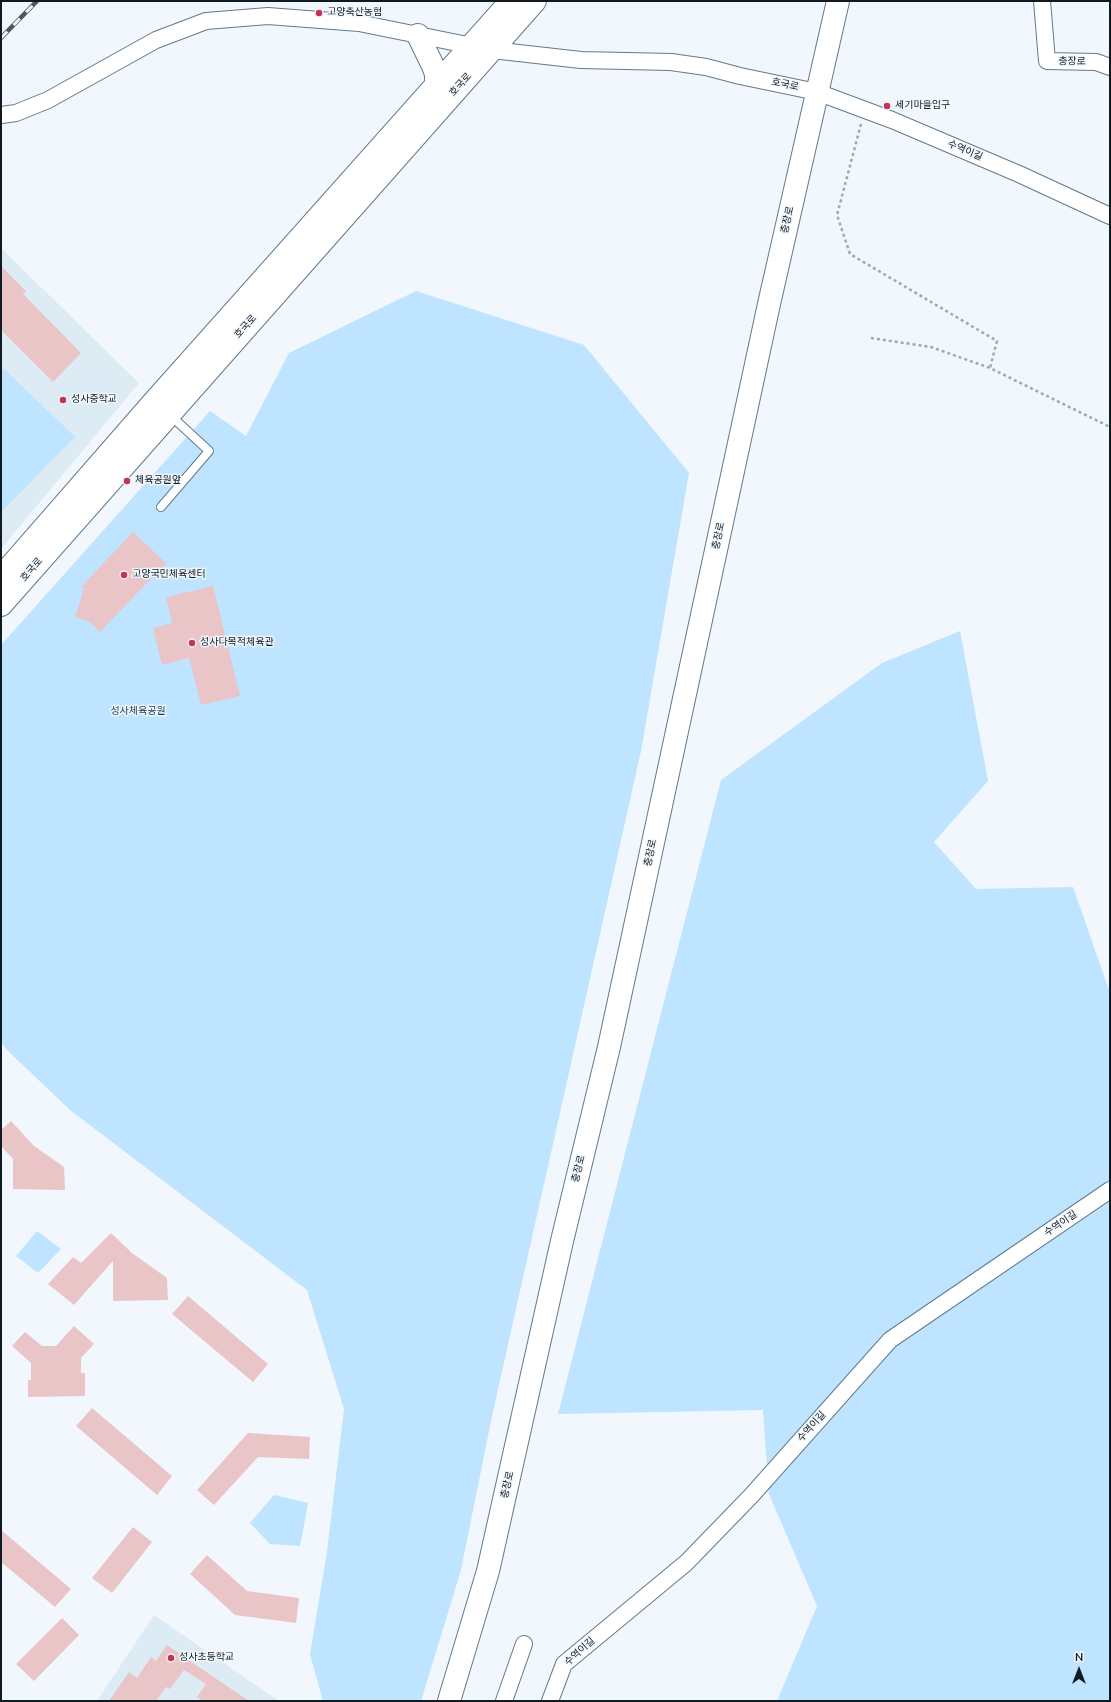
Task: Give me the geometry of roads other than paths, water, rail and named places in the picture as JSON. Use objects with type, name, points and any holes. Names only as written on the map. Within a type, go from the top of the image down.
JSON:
[{"type":"main road","name":"호국로","points":[[1,578],[161,409],[482,48],[511,1]]},
{"type":"main road","name":"호국로","points":[[1,605],[161,409],[436,86],[535,1]]},
{"type":"main road","name":"충장로","points":[[449,1701],[488,1571],[562,1241],[609,1047],[769,304],[838,1]]},
{"type":"main road","points":[[418,35],[436,74],[436,86]]},
{"type":"street","name":"충장로","points":[[1042,1],[1046,61],[1096,62],[1110,67]]},
{"type":"street","name":"호국로","points":[[1,115],[16,113],[48,100],[156,40],[206,21],[268,16],[359,23],[482,48],[581,60],[671,62],[706,67],[740,76],[817,92]]},
{"type":"street","name":"수역이길","points":[[817,92],[1019,174],[1110,216]]},
{"type":"street","name":"수역이길","points":[[550,1701],[564,1664],[686,1563],[751,1496],[890,1340],[1110,1190]]},
{"type":"street","points":[[504,1701],[524,1644]]},
{"type":"lane","points":[[161,409],[209,451],[161,507]]},
{"type":"railway","points":[[1,38],[37,1]]},
{"type":"place","name":"고양축산농협","points":[[319,13]]},
{"type":"place","name":"세기마을입구","points":[[887,106]]},
{"type":"place","name":"성사중학교","points":[[63,400]]},
{"type":"place","name":"체육공원앞","points":[[127,481]]},
{"type":"place","name":"고양국민체육센터","points":[[124,575]]},
{"type":"place","name":"성사다목적체육관","points":[[192,643]]},
{"type":"place","name":"성사초등학교","points":[[171,1658]]},
{"type":"park label","name":"성사체육공원","points":[[138,712]]}]
